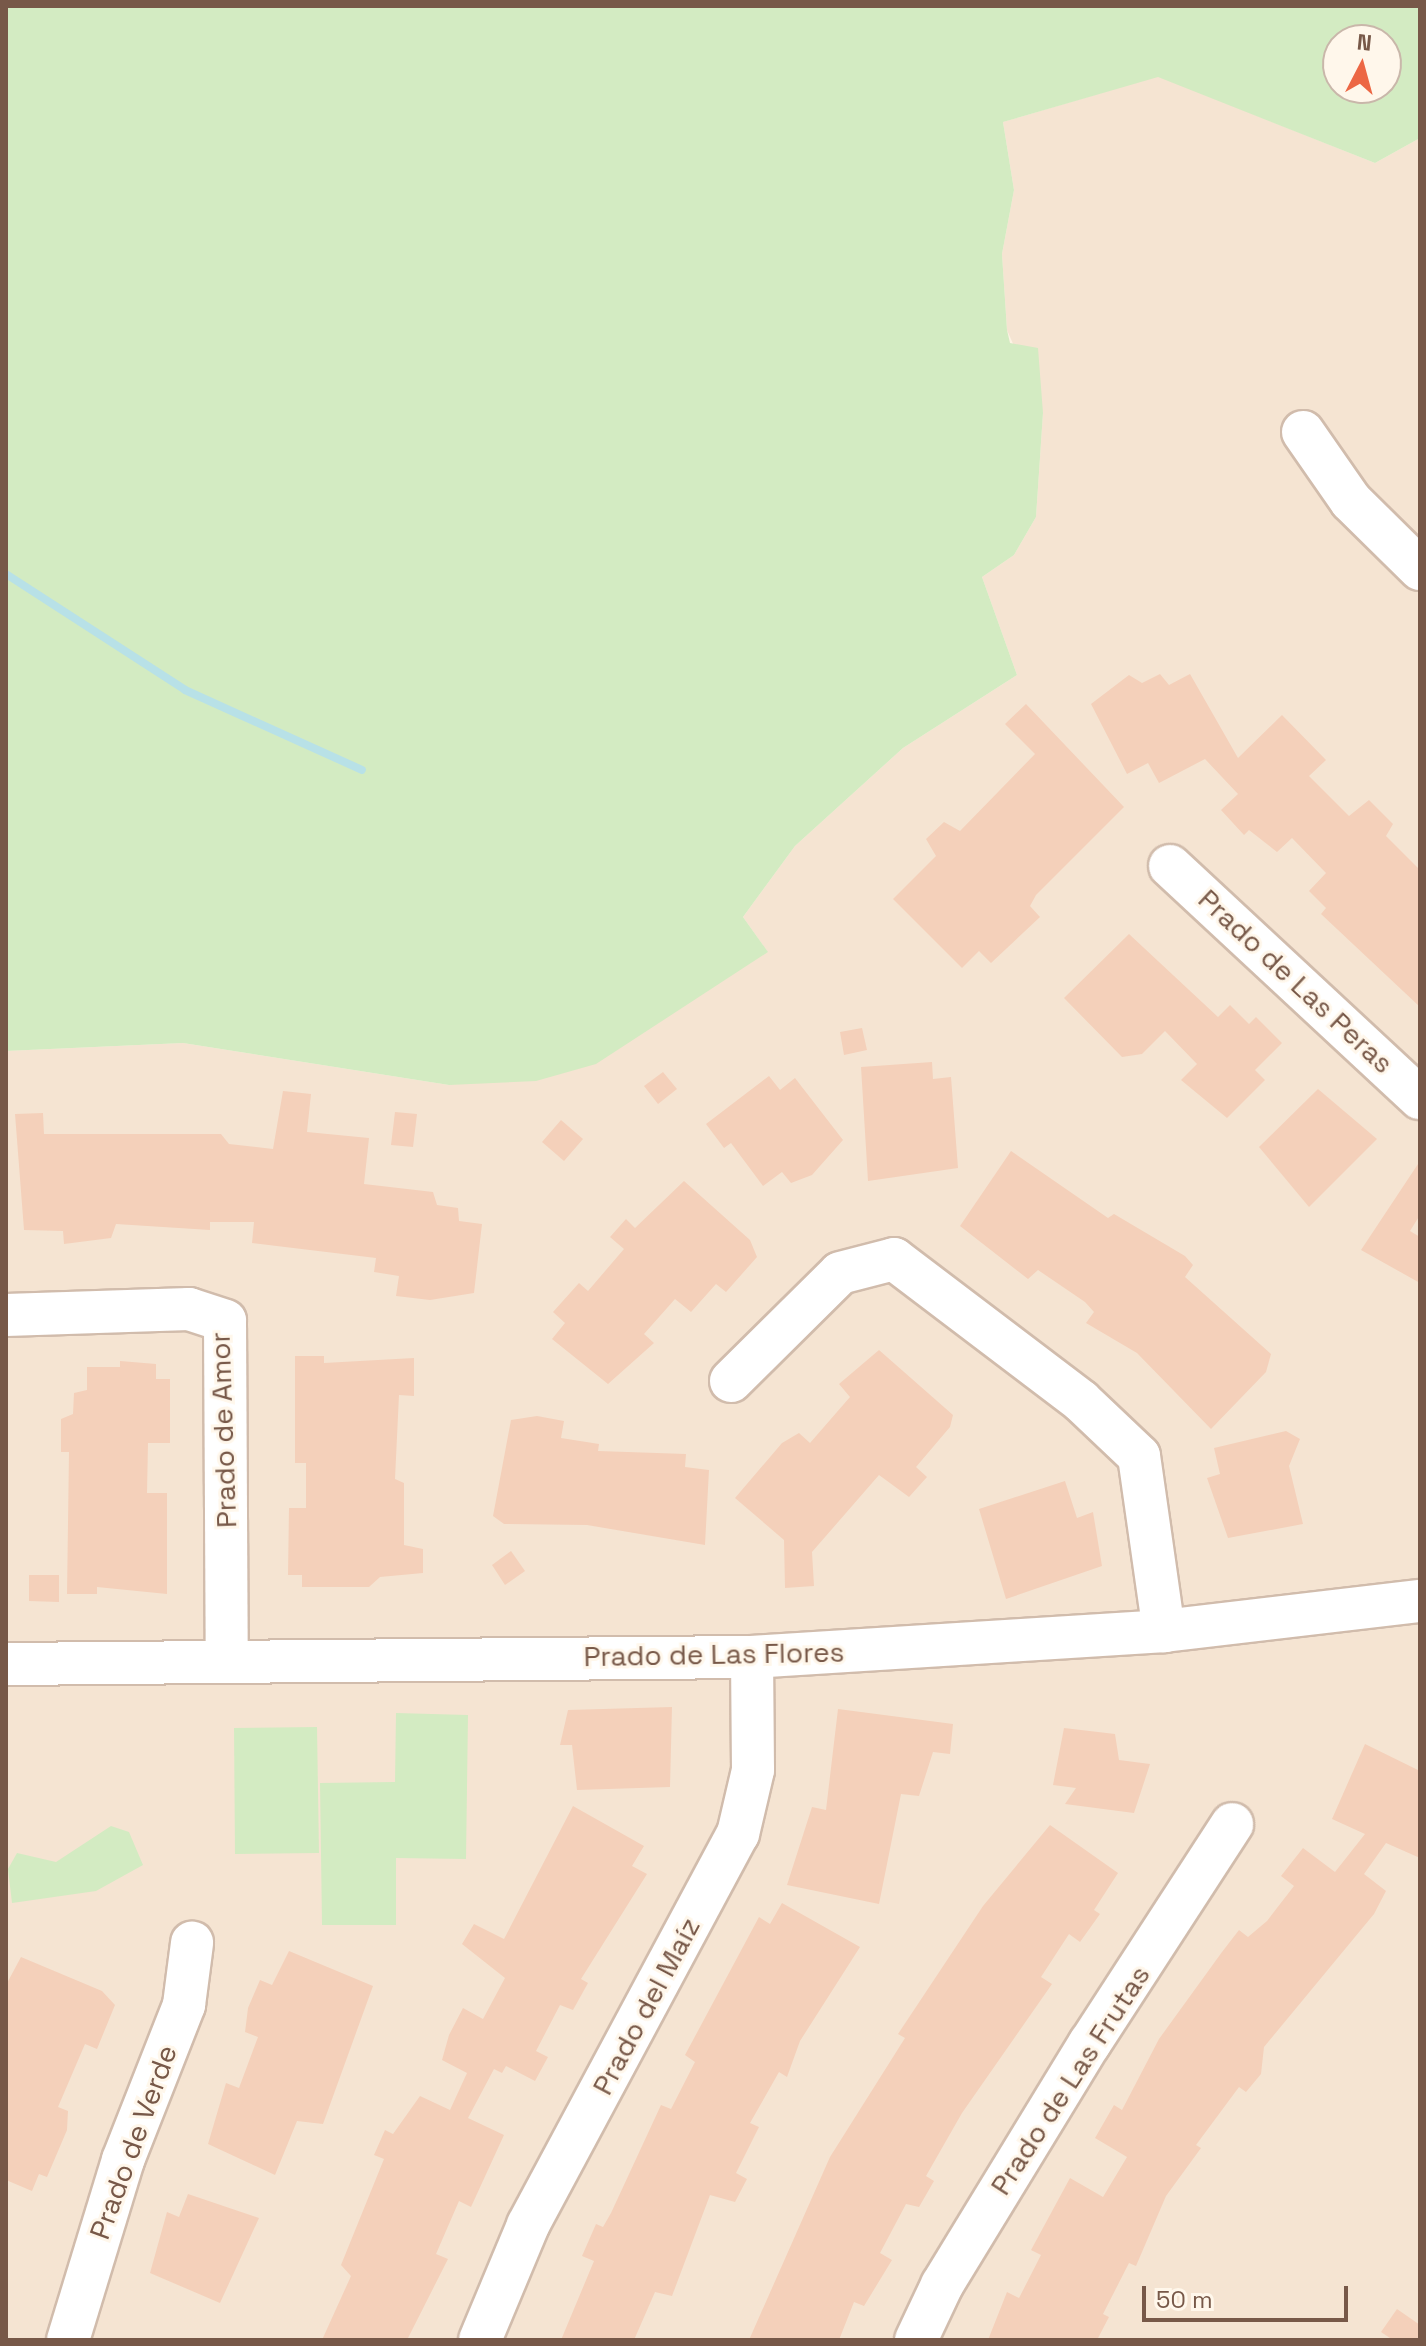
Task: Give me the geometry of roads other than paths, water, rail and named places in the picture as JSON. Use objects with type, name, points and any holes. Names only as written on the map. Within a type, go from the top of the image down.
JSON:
[{"type":"street","points":[[1303,432],[1351,501],[1420,569]]},
{"type":"street","name":"Prado de Las Peras","points":[[1170,866],[1420,1098]]},
{"type":"street","points":[[731,1381],[840,1273],[894,1259],[1081,1401],[1139,1456],[1164,1631]]},
{"type":"street","name":"Prado de Amor","points":[[6,1315],[189,1309],[225,1321],[227,1660]]},
{"type":"street","name":"Prado de Las Flores","points":[[6,1664],[752,1657],[1164,1631],[1420,1601]]},
{"type":"street","name":"Prado del Maíz","points":[[480,2340],[528,2225],[738,1834],[753,1770],[752,1657]]},
{"type":"street","name":"Prado de Las Frutas","points":[[916,2340],[1074,2070],[1232,1824]]},
{"type":"street","name":"Prado de Verde","points":[[68,2340],[123,2160],[184,2005],[192,1943]]},
{"type":"waterway","points":[[6,574],[185,690],[362,770]]}]
